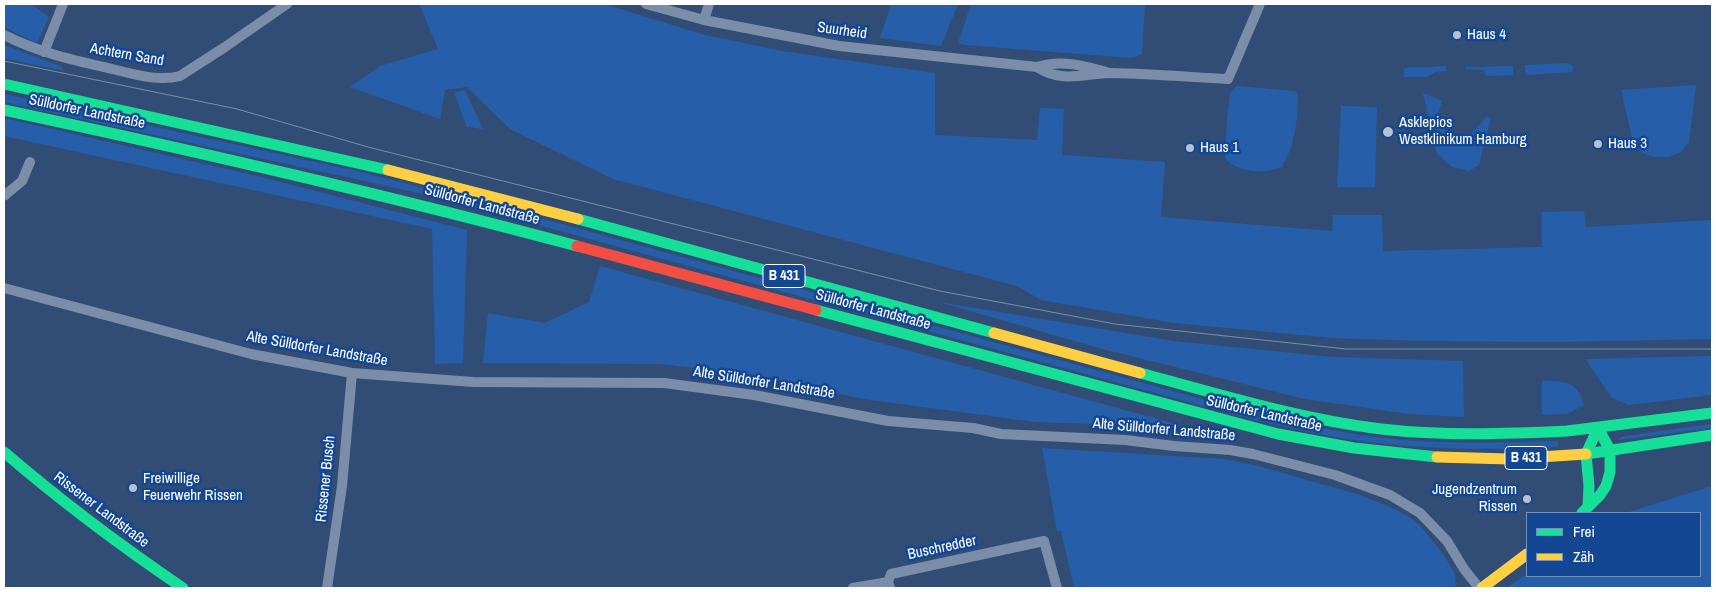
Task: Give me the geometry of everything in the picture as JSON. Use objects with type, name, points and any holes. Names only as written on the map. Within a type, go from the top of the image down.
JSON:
[{"type":"main road","name":"Sülldorfer Landstraße","points":[[4,84],[398,172],[526,205],[1234,398],[1317,418],[1382,429],[1450,434],[1511,434],[1598,428],[1712,413]]},
{"type":"main road","name":"Sülldorfer Landstraße","points":[[4,110],[209,154],[444,210],[1240,425],[1344,448],[1424,457],[1506,459],[1586,454],[1712,435]]},
{"type":"main road","points":[[1585,510],[1589,486],[1586,454],[1598,428]]},
{"type":"main road","points":[[1585,510],[1606,486],[1610,472],[1610,450],[1598,428]]},
{"type":"main road","name":"Rissener Landstraße","points":[[4,452],[127,550],[183,588]]},
{"type":"main road","points":[[1480,588],[1526,555]]},
{"type":"street","points":[[44,52],[64,4]]},
{"type":"street","name":"Achtern Sand","points":[[4,35],[55,56],[156,79],[180,76],[225,48],[288,4]]},
{"type":"street","name":"Suurheid","points":[[646,4],[704,20],[839,46],[1037,67],[1050,63],[1083,65],[1110,73],[1228,79],[1260,4]]},
{"type":"street","points":[[704,20],[709,4]]},
{"type":"street","points":[[4,196],[22,181],[30,162]]},
{"type":"street","name":"Alte Sülldorfer Landstraße","points":[[4,288],[251,354],[352,374],[472,382],[664,384],[754,395],[888,421],[944,425],[1001,434],[1125,440],[1253,454],[1335,475],[1390,495],[1420,513],[1447,540],[1464,569],[1480,588]]},
{"type":"street","name":"Rissener Busch","points":[[327,588],[342,486],[352,374]]},
{"type":"street","name":"Buschredder","points":[[853,588],[889,585],[891,574],[1044,541],[1057,588]]},
{"type":"shaded area","points":[[4,4],[31,4],[49,17],[37,43],[4,27]]},
{"type":"shaded area","points":[[419,4],[604,4],[705,35],[782,51],[935,73],[935,135],[1037,140],[1040,108],[1064,109],[1062,155],[1165,162],[1161,217],[1332,231],[1333,215],[1382,215],[1383,251],[1542,247],[1542,212],[1584,211],[1586,227],[1712,220],[1712,339],[1553,342],[1333,338],[1174,323],[1041,300],[1017,286],[613,179],[510,129],[467,87],[445,90],[440,119],[350,87],[380,66],[438,49]]},
{"type":"shaded area","points":[[891,4],[958,4],[941,46],[880,38]]},
{"type":"shaded area","points":[[971,4],[1145,4],[1142,54],[1131,58],[958,43]]},
{"type":"shaded area","points":[[4,45],[60,66],[64,71],[4,58]]},
{"type":"shaded area","points":[[1568,63],[1574,67],[1572,72],[1526,75],[1525,65]]},
{"type":"shaded area","points":[[1446,66],[1446,71],[1435,72],[1427,77],[1404,77],[1404,68]]},
{"type":"shaded area","points":[[1513,66],[1513,75],[1486,76],[1483,70],[1465,69],[1465,67]]},
{"type":"shaded area","points":[[1696,85],[1689,142],[1681,152],[1669,157],[1654,157],[1642,153],[1633,142],[1621,90]]},
{"type":"shaded area","points":[[1237,86],[1295,91],[1298,94],[1295,132],[1290,150],[1282,167],[1268,171],[1252,171],[1237,167],[1225,158],[1230,93]]},
{"type":"shaded area","points":[[465,90],[483,129],[467,127],[454,93]]},
{"type":"shaded area","points":[[1423,93],[1442,101],[1438,114],[1450,138],[1466,140],[1486,117],[1491,118],[1479,165],[1469,171],[1452,167],[1437,154]]},
{"type":"shaded area","points":[[4,94],[361,172],[558,223],[1242,410],[1316,427],[1346,433],[1410,440],[1459,442],[1558,441],[1558,447],[1509,449],[1436,448],[1348,439],[1286,427],[428,195],[4,102]]},
{"type":"shaded area","points":[[1341,106],[1377,107],[1375,187],[1337,187]]},
{"type":"shaded area","points":[[4,118],[261,177],[467,230],[463,363],[435,364],[432,229],[4,136]]},
{"type":"shaded area","points":[[600,266],[1187,427],[1035,422],[863,399],[756,375],[660,364],[483,363],[488,313],[545,323],[589,302]]},
{"type":"shaded area","points":[[939,302],[1173,341],[1332,357],[1463,361],[1464,417],[1409,414],[1305,399],[1102,349]]},
{"type":"shaded area","points":[[1712,356],[1712,395],[1629,405],[1612,398],[1585,359]]},
{"type":"shaded area","points":[[1542,381],[1557,381],[1569,384],[1578,391],[1584,405],[1567,414],[1542,415]]},
{"type":"shaded area","points":[[1712,424],[1712,428],[1619,440],[1625,436]]},
{"type":"shaded area","points":[[1042,448],[1224,459],[1258,466],[1360,495],[1397,510],[1414,520],[1444,555],[1455,574],[1456,586],[1452,588],[1074,588],[1061,531],[1057,531]]},
{"type":"shaded area","points":[[1712,486],[1712,588],[1506,588],[1526,575],[1526,577],[1701,577],[1701,512],[1629,512]]},
{"type":"tram line","points":[[4,61],[237,109],[368,147],[940,291],[1115,324],[1346,349],[1712,349]]},
{"type":"traffic: fast","points":[[4,84],[388,170]]},
{"type":"traffic: fast","points":[[4,110],[291,174],[577,246]]},
{"type":"traffic: fast","points":[[578,219],[994,333]]},
{"type":"traffic: fast","points":[[816,310],[1278,434],[1354,448],[1437,457]]},
{"type":"traffic: fast","points":[[1140,373],[1229,397],[1350,425],[1450,434],[1567,431]]},
{"type":"traffic: fast","points":[[1567,431],[1712,413]]},
{"type":"traffic: fast","points":[[1588,507],[1589,486],[1586,454],[1598,428]]},
{"type":"traffic: fast","points":[[1583,512],[1600,495],[1606,486],[1610,472],[1610,450],[1598,428]]},
{"type":"traffic: fast","points":[[1586,454],[1712,435]]},
{"type":"traffic: fast","points":[[4,452],[92,523],[183,588]]},
{"type":"traffic: slow","points":[[388,170],[578,219]]},
{"type":"traffic: slow","points":[[994,333],[1140,373]]},
{"type":"traffic: slow","points":[[1437,457],[1509,459],[1586,454]]},
{"type":"traffic: slow","points":[[1482,588],[1526,555]]},
{"type":"traffic: jam","points":[[577,246],[816,310]]},
{"type":"place","name":"Haus 4","points":[[1457,35]]},
{"type":"place","name":"Asklepios Westklinikum Hamburg","points":[[1388,132]]},
{"type":"place","name":"Haus 3","points":[[1598,144]]},
{"type":"place","name":"Haus 1","points":[[1190,148]]},
{"type":"place","name":"Freiwillige Feuerwehr Rissen","points":[[133,488]]},
{"type":"place","name":"Jugendzentrum Rissen","points":[[1527,499]]}]
